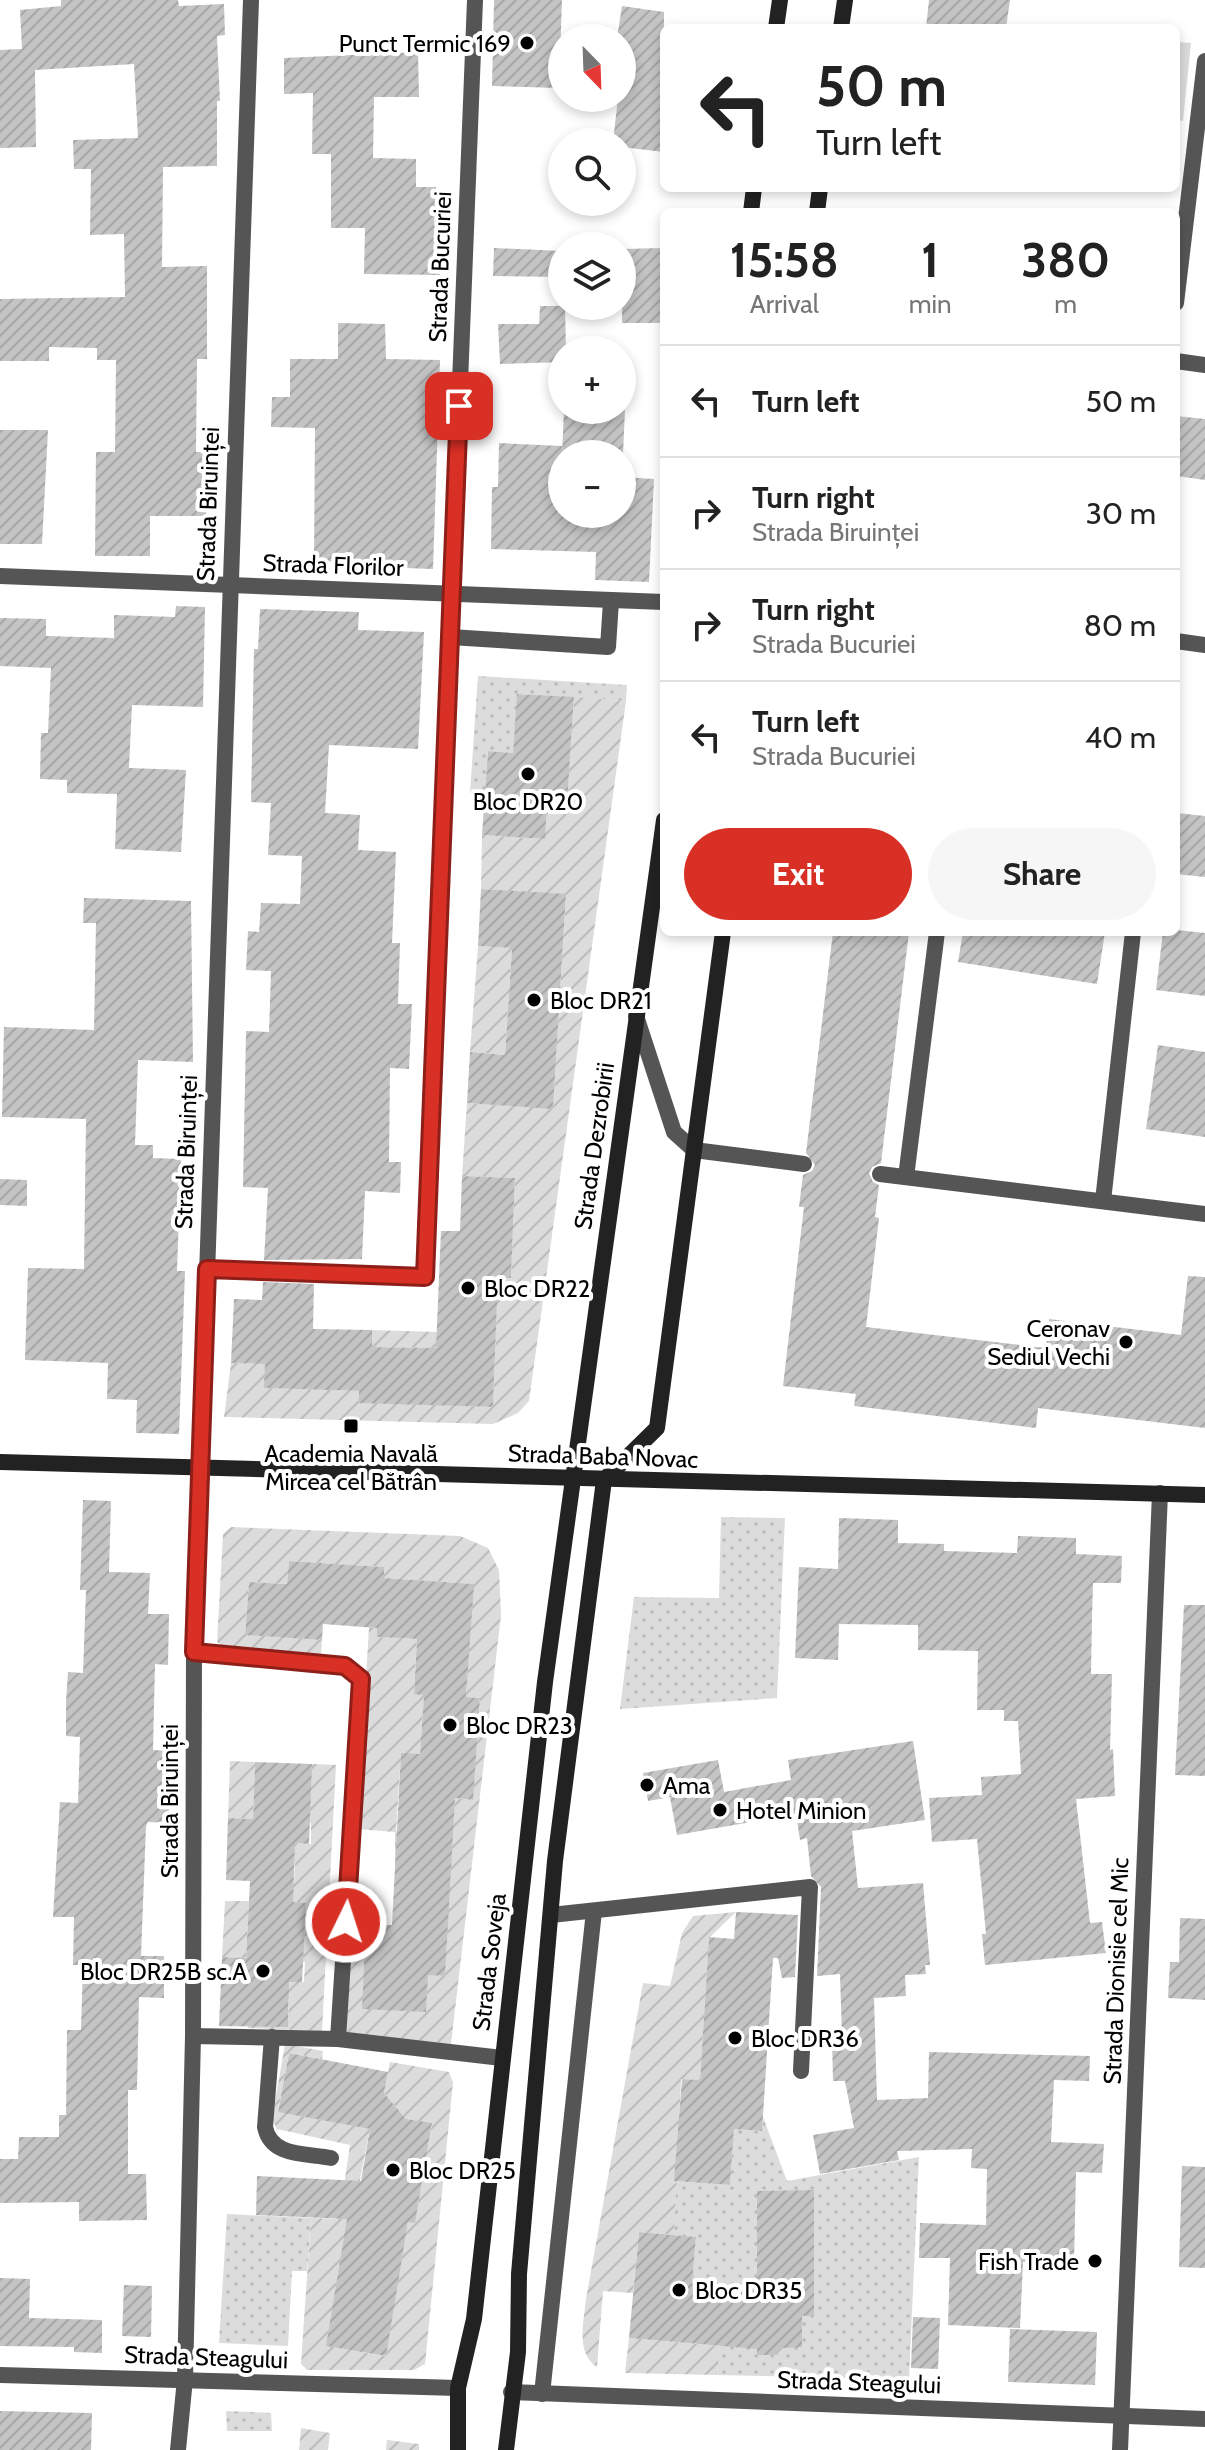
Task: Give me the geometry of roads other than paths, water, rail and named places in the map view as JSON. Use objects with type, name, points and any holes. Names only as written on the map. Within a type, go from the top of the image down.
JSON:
[{"type":"main road","points":[[777,24],[780,0]]},
{"type":"main road","points":[[842,24],[845,0]]},
{"type":"main road","name":"Strada Dezrobirii","points":[[573,1480],[578,1421],[660,848]]},
{"type":"main road","points":[[506,2450],[518,2352],[519,2274],[551,1915],[604,1480],[657,1428],[722,936]]},
{"type":"main road","name":"Strada Baba Novac","points":[[0,1462],[1205,1495]]},
{"type":"main road","name":"Strada Soveja","points":[[458,2450],[458,2388],[474,2319],[543,1698],[573,1480]]},
{"type":"street","name":"Strada Biruinței","points":[[178,2450],[185,2379],[193,2036],[194,1652],[199,1469],[251,0]]},
{"type":"street","name":"Strada Bucuriei","points":[[207,1269],[425,1277],[475,0]]},
{"type":"street","points":[[1180,270],[1205,61]]},
{"type":"street","points":[[1180,362],[1205,365]]},
{"type":"street","name":"Strada Florilor","points":[[0,576],[660,602]]},
{"type":"street","points":[[450,637],[608,647],[611,601]]},
{"type":"street","points":[[1180,642],[1205,645]]},
{"type":"street","points":[[906,1177],[936,936]]},
{"type":"street","points":[[1103,1201],[1133,936]]},
{"type":"street","points":[[636,1016],[674,1132],[694,1150],[804,1164]]},
{"type":"street","points":[[880,1174],[1205,1214]]},
{"type":"street","name":"Strada Dionisie cel Mic","points":[[1120,2450],[1160,1493]]},
{"type":"street","points":[[194,1652],[345,1666],[361,1679],[338,2039]]},
{"type":"street","points":[[551,1915],[810,1887],[801,2071]]},
{"type":"street","points":[[542,2394],[594,1911]]},
{"type":"street","points":[[193,2036],[338,2039],[502,2058]]},
{"type":"street","points":[[272,2037],[265,2127],[267,2140],[277,2149],[331,2158]]},
{"type":"street","name":"Strada Steagului","points":[[0,2375],[185,2379],[433,2390],[458,2388]]},
{"type":"street","name":"Strada Steagului","points":[[511,2392],[1205,2419]]},
{"type":"place","name":"Punct Termic 169","points":[[527,43]]},
{"type":"place","name":"Bloc DR20","points":[[528,774]]},
{"type":"place","name":"Bloc DR21","points":[[534,1000]]},
{"type":"place","name":"Bloc DR22","points":[[468,1288]]},
{"type":"place","name":"Ceronav Sediul Vechi","points":[[1126,1342]]},
{"type":"place","name":"Academia Navală Mircea cel Bătrân","points":[[351,1426]]},
{"type":"place","name":"Bloc DR23","points":[[450,1725]]},
{"type":"place","name":"Ama","points":[[647,1785]]},
{"type":"place","name":"Hotel Minion","points":[[720,1810]]},
{"type":"place","name":"Bloc DR25B sc.A","points":[[263,1971]]},
{"type":"place","name":"Bloc DR36","points":[[735,2038]]},
{"type":"place","name":"Bloc DR25","points":[[393,2170]]},
{"type":"place","name":"Fish Trade","points":[[1095,2261]]},
{"type":"place","name":"Bloc DR35","points":[[679,2290]]}]
